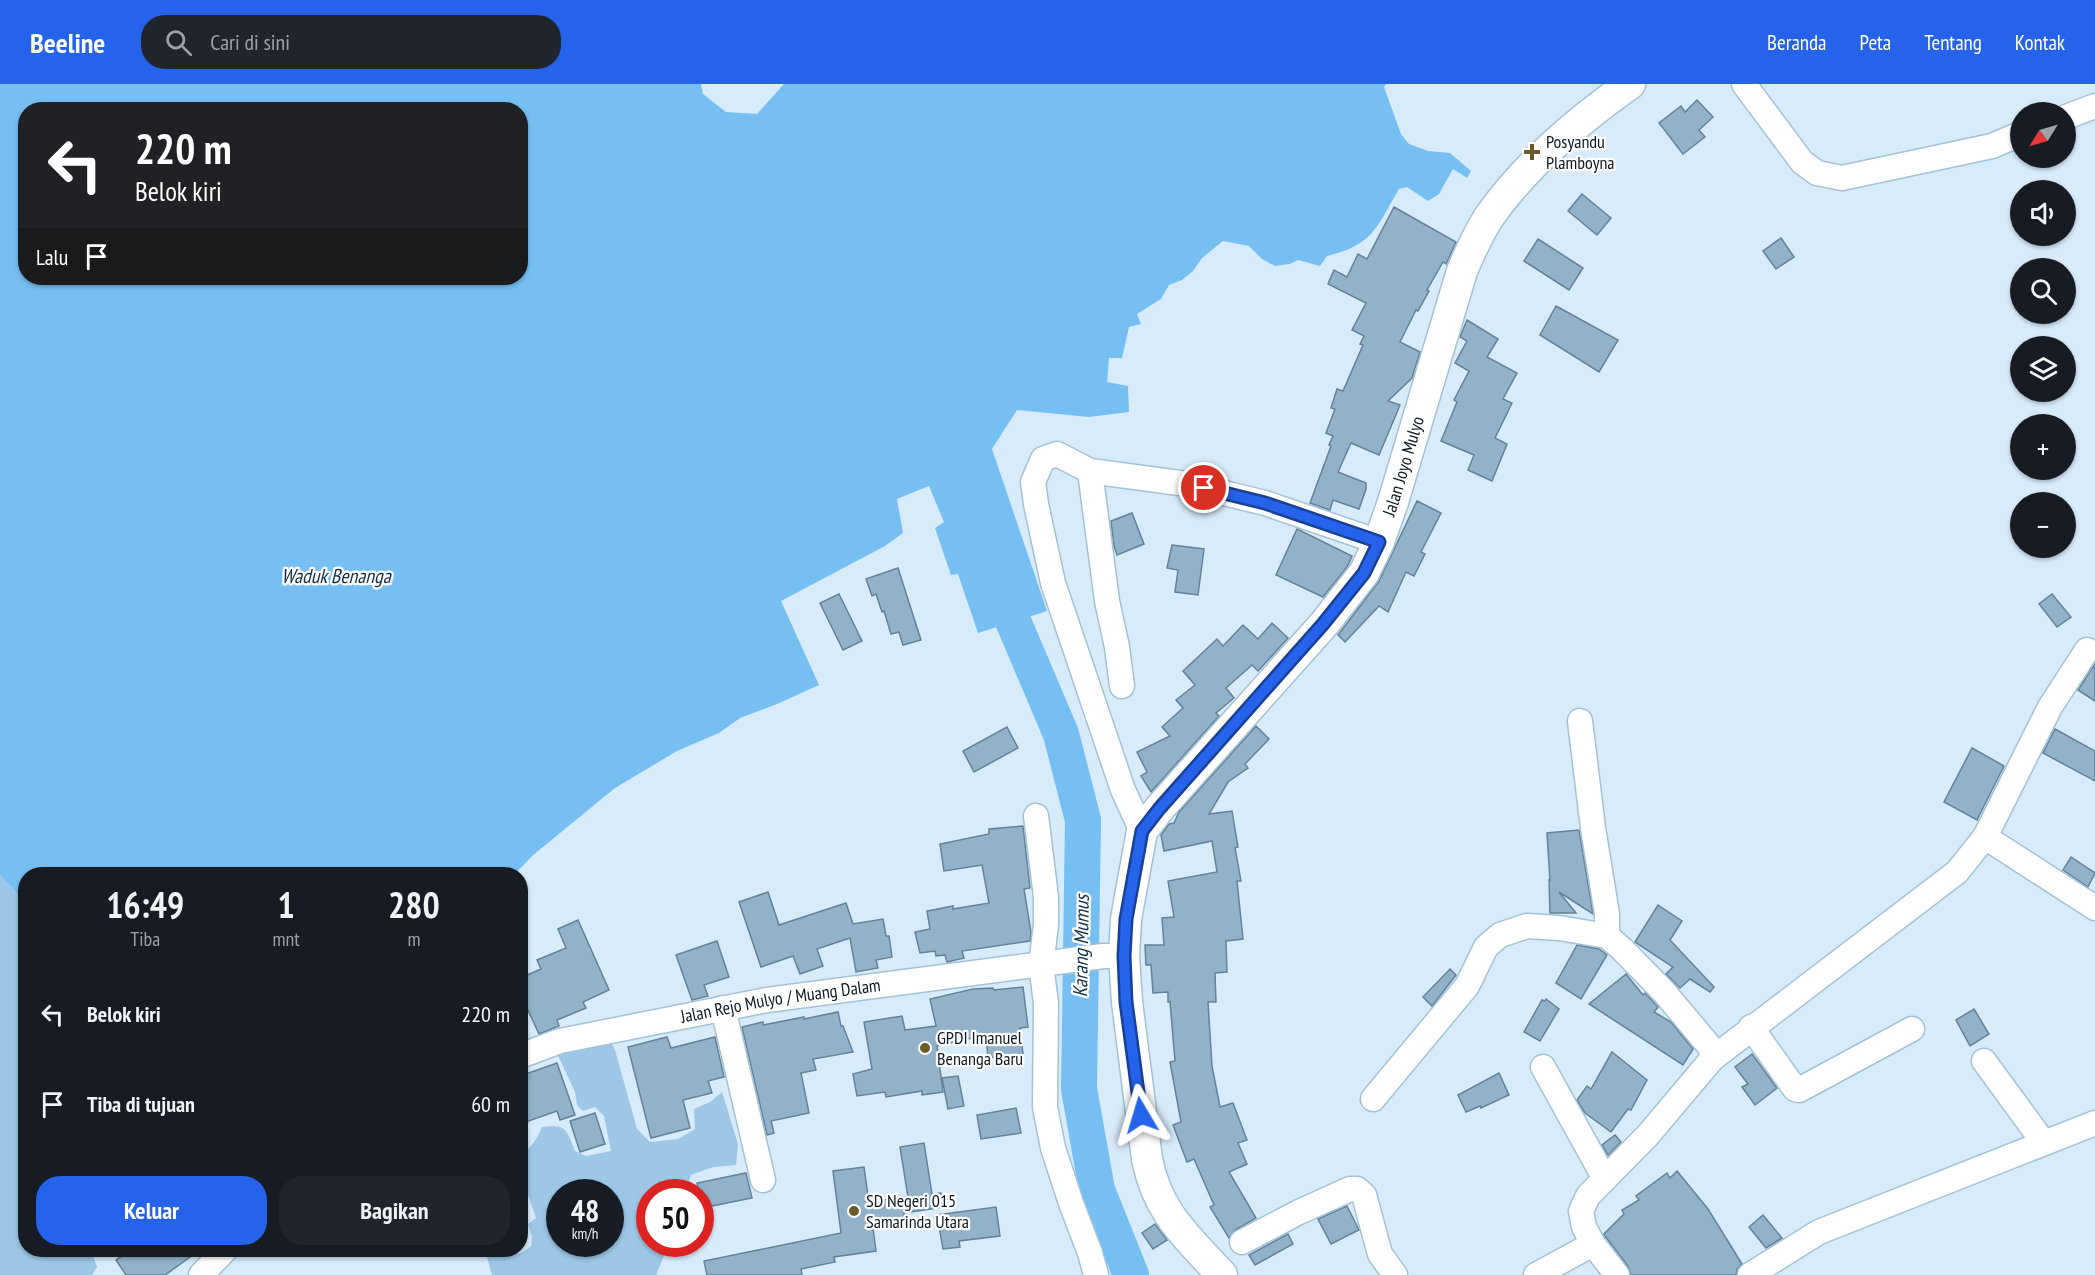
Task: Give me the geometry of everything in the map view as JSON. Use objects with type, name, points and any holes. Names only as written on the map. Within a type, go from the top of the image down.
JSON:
[{"type":"main road","name":"Jalan Joyo Mulyo","points":[[1222,1275],[1164,1208],[1151,1179],[1126,1002],[1113,956],[1126,919],[1142,831],[1323,624],[1364,573],[1379,542],[1462,271],[1473,244],[1488,219],[1505,194],[1531,167],[1597,108],[1630,84]]},
{"type":"street","points":[[1744,84],[1802,162],[1817,173],[1842,178],[1992,146],[2010,138]]},
{"type":"street","points":[[2076,113],[2095,106]]},
{"type":"street","points":[[1142,831],[1123,790],[1053,583],[1033,482],[1043,459],[1058,454],[1090,471],[1187,484],[1265,503],[1379,542]]},
{"type":"street","points":[[1090,471],[1107,601],[1117,647],[1122,686]]},
{"type":"street","points":[[1617,1275],[1593,1244],[1584,1227],[1581,1211],[1588,1196],[1648,1135],[1712,1059],[1957,872],[1985,837],[2050,707],[2087,650]]},
{"type":"street","points":[[1581,721],[1593,828],[1607,914],[1607,936]]},
{"type":"street","points":[[1036,816],[1046,897],[1043,964],[1046,1003],[1045,1107],[1053,1148],[1096,1275]]},
{"type":"street","points":[[1985,837],[2095,908]]},
{"type":"street","points":[[1373,1099],[1467,986],[1486,947],[1500,934],[1527,926],[1559,928],[1607,936],[1664,992],[1712,1048],[1712,1059]]},
{"type":"street","name":"Jalan Rejo Mulyo / Muang Dalam","points":[[528,1053],[560,1041],[767,1000],[1113,956]]},
{"type":"street","points":[[723,1008],[763,1180]]},
{"type":"street","points":[[1751,1028],[1795,1089],[1799,1090],[1912,1029]]},
{"type":"street","points":[[1984,1060],[2044,1143]]},
{"type":"street","points":[[1543,1067],[1605,1179]]},
{"type":"street","points":[[1750,1275],[1819,1232],[2095,1123]]},
{"type":"street","points":[[1242,1242],[1297,1213],[1350,1189],[1357,1189],[1364,1195],[1380,1254],[1395,1275]]},
{"type":"street","points":[[1536,1275],[1593,1244]]},
{"type":"street","points":[[201,1275],[218,1257]]},
{"type":"shaded area","points":[[0,875],[18,894],[18,1257],[93,1257],[97,1267],[92,1275],[0,1275]]},
{"type":"shaded area","points":[[608,1037],[615,1050],[637,1129],[650,1142],[678,1139],[695,1129],[694,1109],[710,1102],[722,1092],[738,1144],[736,1165],[713,1167],[691,1175],[690,1179],[636,1179],[636,1257],[664,1257],[656,1275],[492,1275],[487,1257],[528,1257],[532,1237],[528,1224],[536,1218],[528,1195],[528,1149],[542,1127],[561,1127],[570,1138],[575,1151],[586,1156],[611,1151],[604,1116],[595,1107],[583,1111],[577,1105],[575,1092],[556,1051]]},
{"type":"water","name":"Waduk Benanga","points":[[0,84],[701,84],[703,94],[726,112],[757,114],[784,84],[1386,84],[1384,87],[1401,134],[1409,144],[1428,151],[1450,153],[1471,171],[1467,178],[1453,169],[1439,194],[1428,201],[1407,187],[1399,189],[1379,224],[1365,240],[1327,256],[1320,266],[1298,260],[1290,264],[1275,266],[1262,259],[1249,246],[1223,241],[1202,258],[1193,271],[1182,280],[1169,285],[1161,299],[1137,314],[1141,324],[1129,327],[1122,358],[1109,358],[1107,382],[1128,386],[1129,412],[1089,417],[1017,410],[992,449],[1047,611],[978,633],[958,574],[951,575],[935,528],[944,522],[929,486],[897,499],[903,533],[885,546],[781,601],[819,685],[740,718],[719,733],[677,751],[615,788],[522,867],[18,867],[18,894],[0,875]]},
{"type":"building","points":[[1697,100],[1713,117],[1699,130],[1705,137],[1683,154],[1659,123],[1681,106],[1685,112]]},
{"type":"building","points":[[1582,194],[1611,218],[1597,235],[1568,211]]},
{"type":"building","points":[[1394,207],[1456,242],[1446,264],[1443,262],[1400,342],[1420,352],[1412,378],[1388,401],[1400,405],[1379,455],[1351,443],[1338,472],[1366,483],[1359,509],[1333,500],[1330,510],[1310,503],[1331,446],[1329,445],[1333,436],[1326,433],[1335,409],[1331,408],[1337,389],[1343,391],[1363,345],[1360,344],[1364,336],[1352,330],[1366,303],[1328,284],[1334,270],[1347,277],[1358,254],[1367,259]]},
{"type":"building","points":[[1781,238],[1794,257],[1776,269],[1763,251]]},
{"type":"building","points":[[1538,239],[1583,268],[1569,290],[1524,261]]},
{"type":"building","points":[[1556,306],[1618,340],[1599,372],[1540,335]]},
{"type":"building","points":[[1467,320],[1498,339],[1487,357],[1517,373],[1503,399],[1512,403],[1495,438],[1507,444],[1492,481],[1468,470],[1474,455],[1441,441],[1457,402],[1454,400],[1469,371],[1455,363],[1467,341],[1460,337]]},
{"type":"building","points":[[1417,501],[1441,513],[1421,552],[1425,554],[1414,576],[1406,572],[1388,612],[1379,606],[1345,642],[1338,635],[1379,581]]},
{"type":"building","points":[[1132,513],[1144,544],[1117,555],[1111,521]]},
{"type":"building","points":[[1297,529],[1352,556],[1347,567],[1323,597],[1276,575]]},
{"type":"building","points":[[1172,545],[1204,549],[1198,595],[1175,592],[1178,570],[1167,568]]},
{"type":"building","points":[[898,568],[921,640],[903,645],[899,632],[891,634],[884,611],[882,612],[876,594],[872,596],[866,579]]},
{"type":"building","points":[[839,594],[862,641],[843,650],[820,603]]},
{"type":"building","points":[[2052,594],[2071,617],[2057,627],[2039,604]]},
{"type":"building","points":[[1272,623],[1288,638],[1258,671],[1252,665],[1226,688],[1234,698],[1216,713],[1219,716],[1151,792],[1141,776],[1147,772],[1137,752],[1170,736],[1162,727],[1183,708],[1176,700],[1195,685],[1183,671],[1217,639],[1223,646],[1243,625],[1258,639]]},
{"type":"building","points":[[2095,664],[2095,701],[2078,690]]},
{"type":"building","points":[[1256,726],[1269,739],[1245,764],[1248,768],[1228,782],[1209,814],[1232,811],[1241,881],[1237,881],[1243,939],[1226,941],[1227,972],[1215,973],[1216,1002],[1208,1002],[1212,1066],[1220,1107],[1233,1103],[1247,1140],[1238,1143],[1247,1164],[1229,1172],[1256,1218],[1235,1230],[1229,1238],[1210,1207],[1214,1205],[1194,1159],[1187,1162],[1173,1125],[1181,1122],[1170,1062],[1175,1061],[1170,1002],[1168,1002],[1168,992],[1153,993],[1151,965],[1146,965],[1145,945],[1164,945],[1162,918],[1174,917],[1168,881],[1217,872],[1212,841],[1164,851],[1161,835],[1169,824],[1174,823],[1179,812]]},
{"type":"building","points":[[1007,727],[1018,748],[974,772],[963,751]]},
{"type":"building","points":[[2055,729],[2095,751],[2095,781],[2043,753]]},
{"type":"building","points":[[1972,748],[2004,766],[1977,820],[1944,802]]},
{"type":"building","points":[[1023,826],[1030,888],[1024,889],[1031,932],[1030,941],[962,951],[964,958],[947,962],[945,955],[936,956],[935,951],[920,953],[915,932],[930,929],[927,911],[989,903],[982,865],[944,871],[940,844],[989,834],[989,829]]},
{"type":"building","points":[[1579,830],[1593,914],[1559,892],[1576,913],[1550,913],[1547,833]]},
{"type":"building","points":[[2071,857],[2095,873],[2088,887],[2063,870]]},
{"type":"building","points":[[768,892],[779,925],[846,903],[853,924],[883,919],[886,936],[889,936],[892,957],[876,960],[878,968],[856,972],[850,938],[817,949],[823,966],[800,974],[793,956],[761,967],[739,902]]},
{"type":"building","points":[[1658,905],[1682,921],[1670,940],[1714,987],[1710,992],[1690,979],[1680,988],[1666,974],[1673,967],[1635,942]]},
{"type":"building","points":[[578,920],[609,990],[583,1002],[586,1008],[557,1020],[559,1026],[539,1034],[528,1010],[528,975],[541,969],[537,960],[566,948],[558,929]]},
{"type":"building","points":[[717,941],[729,977],[704,985],[708,996],[692,1000],[676,955]]},
{"type":"building","points":[[1577,945],[1599,949],[1607,955],[1581,999],[1556,983]]},
{"type":"building","points":[[1450,969],[1456,975],[1432,1006],[1423,997]]},
{"type":"building","points":[[1626,974],[1643,995],[1645,993],[1658,1007],[1654,1012],[1671,1022],[1693,1049],[1683,1065],[1589,1004]]},
{"type":"building","points":[[1023,987],[1028,1027],[1020,1028],[1023,1054],[988,1058],[986,1035],[937,1046],[943,1092],[922,1095],[922,1091],[886,1097],[885,1092],[857,1096],[853,1074],[872,1069],[864,1022],[902,1016],[905,1030],[936,1026],[930,999],[973,989],[993,988],[994,990]]},
{"type":"building","points":[[1546,999],[1559,1009],[1540,1041],[1524,1032],[1542,1000]]},
{"type":"building","points":[[1974,1009],[1989,1034],[1970,1046],[1956,1020]]},
{"type":"building","points":[[838,1012],[841,1026],[843,1026],[853,1052],[813,1059],[816,1070],[801,1073],[809,1113],[771,1121],[774,1133],[767,1135],[742,1027]]},
{"type":"building","points":[[667,1037],[671,1048],[715,1037],[724,1077],[708,1081],[712,1093],[683,1100],[690,1128],[651,1138],[628,1047]]},
{"type":"building","points":[[1612,1052],[1647,1080],[1631,1110],[1628,1109],[1611,1132],[1585,1113],[1577,1100],[1587,1086],[1591,1089]]},
{"type":"building","points":[[1752,1054],[1777,1088],[1755,1105],[1742,1087],[1748,1084],[1735,1067]]},
{"type":"building","points":[[557,1063],[575,1115],[560,1120],[557,1111],[528,1121],[528,1073]]},
{"type":"building","points":[[1499,1073],[1509,1095],[1466,1112],[1458,1095]]},
{"type":"building","points":[[958,1076],[964,1106],[948,1109],[942,1078]]},
{"type":"building","points":[[1016,1108],[1021,1133],[981,1139],[977,1115]]},
{"type":"building","points":[[595,1113],[605,1144],[580,1152],[570,1121]]},
{"type":"building","points":[[1615,1135],[1621,1142],[1608,1155],[1602,1145]]},
{"type":"building","points":[[924,1143],[932,1194],[941,1193],[943,1207],[904,1213],[905,1224],[873,1228],[876,1251],[834,1257],[835,1262],[801,1269],[802,1275],[707,1275],[704,1261],[841,1233],[833,1171],[864,1167],[869,1202],[908,1197],[900,1147]]},
{"type":"building","points":[[1677,1171],[1708,1209],[1742,1264],[1737,1269],[1736,1275],[1631,1275],[1628,1266],[1605,1236],[1604,1234],[1624,1214],[1622,1210],[1639,1200],[1636,1196],[1667,1173],[1670,1178]]},
{"type":"building","points":[[746,1173],[752,1198],[714,1206],[714,1180]]},
{"type":"building","points":[[1347,1206],[1359,1230],[1331,1244],[1318,1219]]},
{"type":"building","points":[[996,1207],[1000,1236],[959,1241],[960,1247],[943,1249],[937,1215]]},
{"type":"building","points":[[1763,1215],[1782,1238],[1766,1248],[1749,1227]]},
{"type":"building","points":[[1155,1224],[1167,1240],[1153,1249],[1142,1233]]},
{"type":"building","points":[[1288,1234],[1293,1244],[1255,1265],[1249,1255]]},
{"type":"building","points":[[121,1257],[190,1257],[165,1275],[126,1275],[116,1260]]},
{"type":"waterway","name":"Karang Mumus","points":[[1013,621],[1061,734],[1083,820],[1079,1089],[1097,1190],[1131,1275]]},
{"type":"place","name":"Posyandu Plamboyna","points":[[1532,152]]},
{"type":"place","name":"GPDI Imanuel Benanga Baru","points":[[925,1048]]},
{"type":"place","name":"SD Negeri 015 Samarinda Utara","points":[[854,1211]]},
{"type":"route","points":[[1141,1115],[1126,1002],[1124,956],[1126,919],[1142,831],[1323,624],[1364,573],[1379,542],[1265,503],[1204,488]]}]
